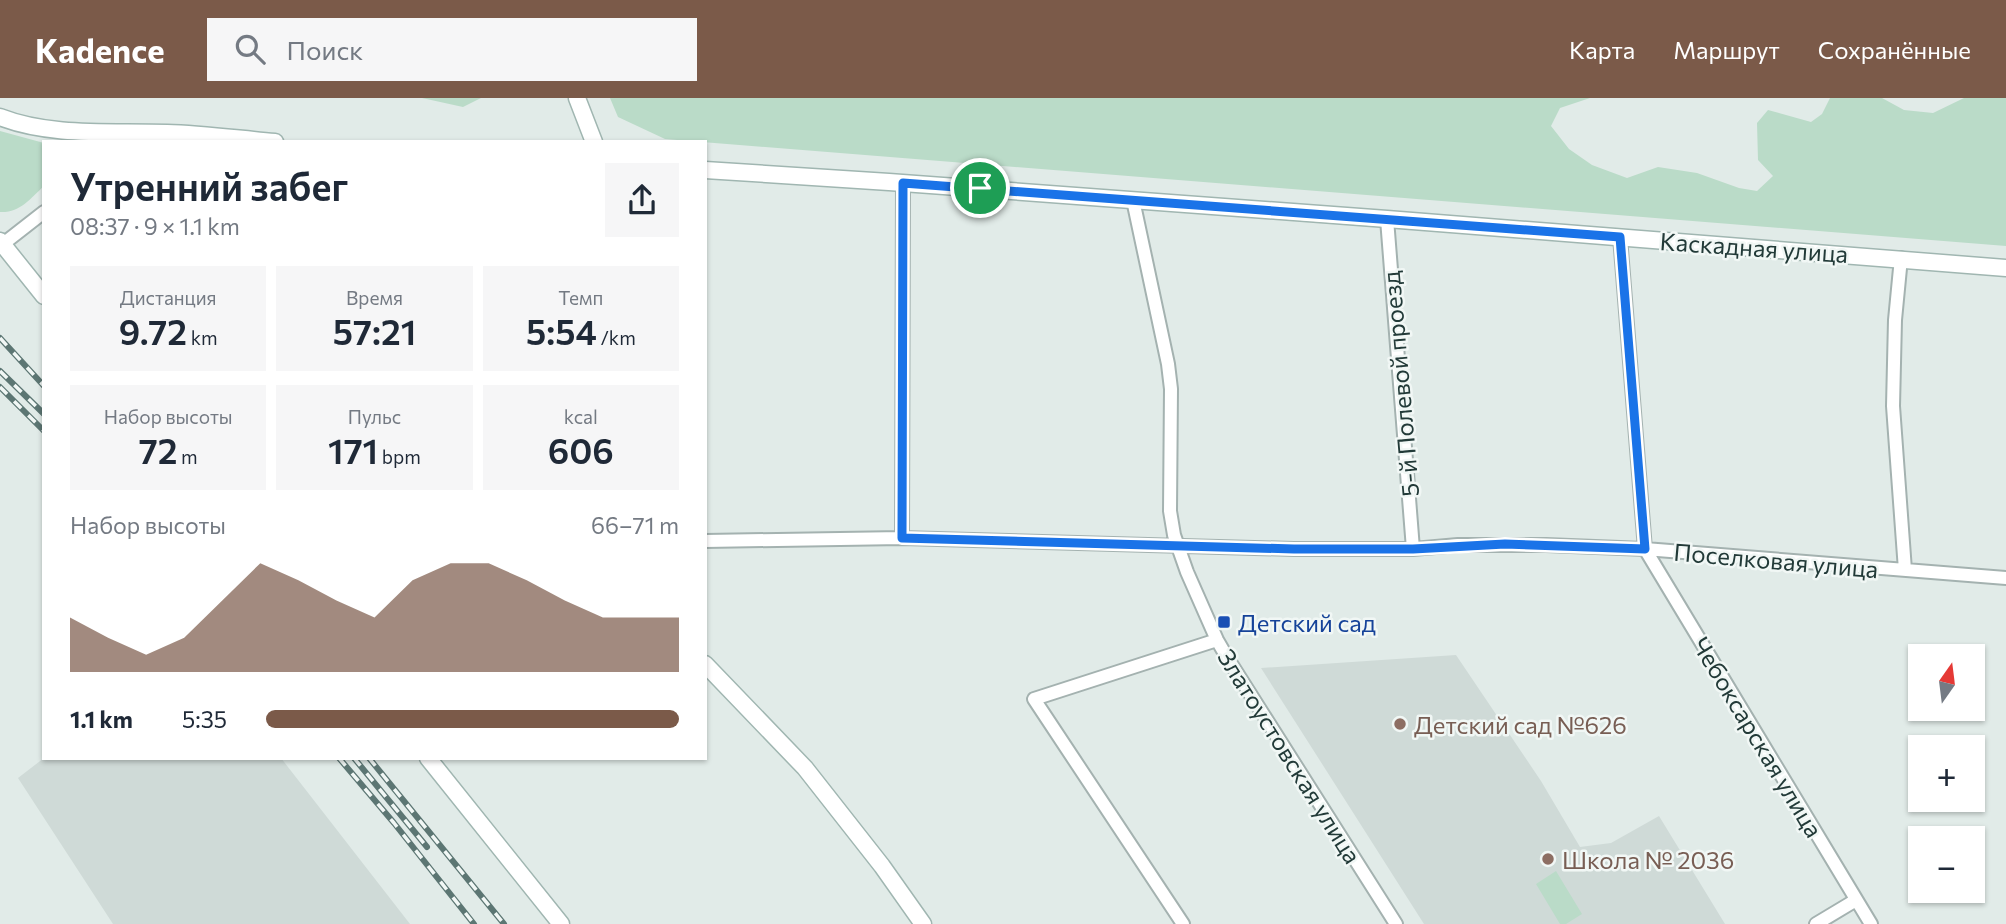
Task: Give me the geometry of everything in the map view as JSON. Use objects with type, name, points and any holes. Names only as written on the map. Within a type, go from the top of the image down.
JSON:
[{"type":"street","points":[[577,98],[593,140]]},
{"type":"street","points":[[0,117],[21,124],[48,128],[138,137],[220,140]]},
{"type":"street","name":"Каскадная улица","points":[[707,170],[1387,219],[2006,268]]},
{"type":"street","points":[[902,538],[903,183]]},
{"type":"street","name":"Златоустовская улица","points":[[1133,200],[1168,364],[1171,401],[1170,511],[1178,545],[1217,640],[1396,924]]},
{"type":"street","points":[[42,213],[2,243],[42,293]]},
{"type":"street","name":"5-й Полевой проезд","points":[[1387,219],[1413,549]]},
{"type":"street","points":[[1620,237],[1645,549]]},
{"type":"street","points":[[1901,258],[1893,406],[1905,570]]},
{"type":"street","name":"Поселковая улица","points":[[707,541],[902,538],[1413,549],[1505,544],[1645,549],[2006,579]]},
{"type":"street","name":"Чебоксарская улица","points":[[1645,549],[1871,924]]},
{"type":"street","points":[[1183,924],[1034,699],[1217,640]]},
{"type":"street","points":[[707,666],[805,768],[882,866],[923,924]]},
{"type":"street","points":[[430,760],[561,924]]},
{"type":"street","points":[[1816,924],[1856,900]]},
{"type":"shaded area","points":[[1456,655],[1541,781],[1580,847],[1611,843],[1659,816],[1725,924],[1424,924],[1261,668]]},
{"type":"shaded area","points":[[42,760],[283,760],[410,924],[113,924],[18,778]]},
{"type":"green space","points":[[422,98],[481,98],[463,107]]},
{"type":"green space","points":[[610,98],[1590,98],[1560,108],[1551,126],[1569,149],[1592,165],[1627,178],[1658,167],[1697,173],[1739,188],[1757,191],[1773,176],[1758,160],[1757,123],[1768,110],[1811,122],[1822,114],[1830,98],[1882,98],[1904,110],[1933,113],[1964,98],[2006,98],[2006,246],[707,142],[707,140],[665,139],[618,117]]},
{"type":"green space","points":[[0,131],[42,142],[42,188],[24,204],[7,212],[0,212]]},
{"type":"green space","points":[[1556,871],[1582,914],[1566,924],[1560,924],[1536,884]]},
{"type":"railway","points":[[0,338],[42,384]]},
{"type":"railway","points":[[0,371],[42,412]]},
{"type":"railway","points":[[0,387],[42,429]]},
{"type":"railway","points":[[341,760],[474,924]]},
{"type":"railway","points":[[356,760],[427,847]]},
{"type":"railway","points":[[371,760],[504,924]]},
{"type":"place","name":"Детский сад","points":[[1224,622]]},
{"type":"place","name":"Детский сад №626","points":[[1400,724]]},
{"type":"place","name":"Школа № 2036","points":[[1548,859]]},
{"type":"route","points":[[903,183],[980,188],[1620,237],[1645,549],[1505,544],[1413,549],[1294,549],[902,538],[903,183]]}]
